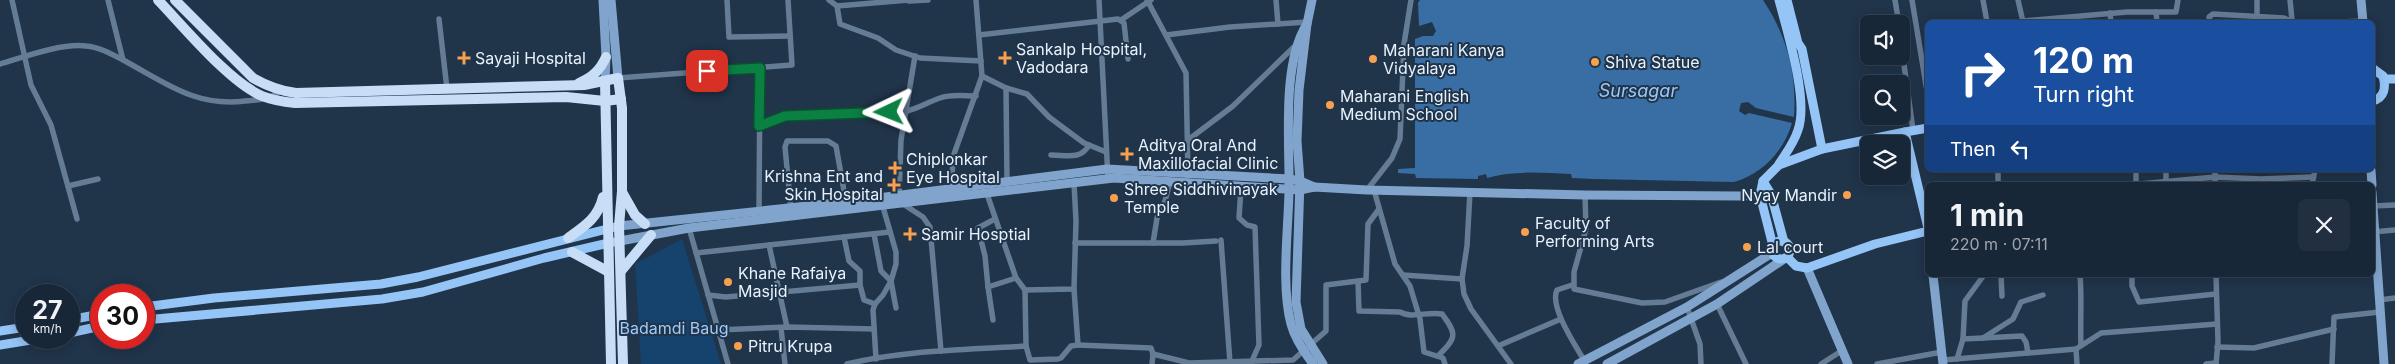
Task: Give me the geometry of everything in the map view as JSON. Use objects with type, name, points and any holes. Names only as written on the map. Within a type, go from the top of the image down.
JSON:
[{"type":"highway","points":[[158,0],[234,78],[245,87],[270,98],[295,103],[566,97],[605,101],[621,99]]},
{"type":"highway","points":[[175,0],[253,78],[281,91],[296,93],[568,85],[618,78],[621,99],[622,191],[619,226],[623,364]]},
{"type":"highway","points":[[568,85],[593,76],[601,68],[606,57]]},
{"type":"highway","points":[[605,81],[606,228],[611,364]]},
{"type":"highway","points":[[568,238],[593,220],[601,207],[606,186]]},
{"type":"highway","points":[[622,191],[634,215],[645,224]]},
{"type":"highway","points":[[621,270],[651,235]]},
{"type":"highway","points":[[572,252],[609,272]]},
{"type":"main road","points":[[1779,0],[1793,53],[1800,116],[1794,140],[1779,164],[1763,181],[1760,196],[1777,259],[1786,258],[1796,266],[1807,268],[1925,227]]},
{"type":"main road","points":[[1787,0],[1802,49],[1822,149]]},
{"type":"main road","points":[[2375,70],[2382,74],[2384,82],[2382,94],[2375,99]]},
{"type":"main road","points":[[2384,82],[2395,79]]},
{"type":"main road","points":[[2384,82],[2395,85]]},
{"type":"main road","points":[[1779,164],[1822,149],[1925,128]]},
{"type":"main road","points":[[1909,131],[1925,215]]},
{"type":"main road","points":[[1763,181],[1771,194],[1784,242],[1790,248],[1786,258]]},
{"type":"main road","points":[[155,306],[214,298],[381,284],[418,277],[619,226]]},
{"type":"main road","points":[[155,319],[382,299],[423,292],[544,258],[620,241]]},
{"type":"main road","points":[[1773,249],[1779,241],[1784,242]]},
{"type":"main road","points":[[0,331],[15,329]]},
{"type":"main road","points":[[0,345],[15,343]]},
{"type":"street","points":[[12,0],[23,57],[31,85],[51,125],[77,219]]},
{"type":"street","points":[[108,0],[123,60]]},
{"type":"street","points":[[603,0],[606,57],[605,81]]},
{"type":"street","points":[[611,0],[618,78],[792,65],[788,0]]},
{"type":"street","points":[[727,0],[728,38],[790,36]]},
{"type":"street","points":[[829,0],[837,6],[928,0]]},
{"type":"street","points":[[950,199],[954,154],[982,76],[976,0]]},
{"type":"street","points":[[1099,0],[1108,179]]},
{"type":"street","points":[[979,35],[1121,20],[1148,0],[1186,73],[1188,184]]},
{"type":"street","points":[[1276,0],[1278,24]]},
{"type":"street","points":[[1312,0],[1307,23],[1299,36],[1301,44],[1297,132],[1300,185],[1296,302],[1299,321],[1313,364]]},
{"type":"street","points":[[1370,190],[1392,158],[1400,139],[1404,44],[1411,0]]},
{"type":"street","points":[[1895,0],[1898,15]]},
{"type":"street","points":[[1912,0],[1925,78]]},
{"type":"street","points":[[1983,0],[1987,20]]},
{"type":"street","points":[[2018,0],[2023,20]]},
{"type":"street","points":[[2042,20],[2110,13],[2176,12],[2178,0]]},
{"type":"street","points":[[2257,0],[2257,16]]},
{"type":"street","points":[[2290,0],[2292,20]]},
{"type":"street","points":[[2361,0],[2363,20]]},
{"type":"street","points":[[837,6],[840,24],[915,56],[954,61],[981,61]]},
{"type":"street","points":[[2156,12],[2157,20]]},
{"type":"street","points":[[2110,13],[2111,20]]},
{"type":"street","points":[[2210,20],[2212,14],[2257,16],[2285,20]]},
{"type":"street","points":[[439,19],[447,89]]},
{"type":"street","points":[[1121,20],[1124,23],[1128,59]]},
{"type":"street","points":[[1166,35],[1307,23]]},
{"type":"street","points":[[1188,140],[1233,106],[1301,44]]},
{"type":"street","points":[[1301,44],[1290,86],[1288,311],[1295,336],[1323,364]]},
{"type":"street","points":[[0,64],[58,48],[86,46],[123,60],[185,95],[205,101],[229,103],[270,98],[281,91]]},
{"type":"street","points":[[1920,47],[1925,46]]},
{"type":"street","points":[[900,202],[901,140],[915,56]]},
{"type":"street","points":[[1903,65],[1909,131]]},
{"type":"street","points":[[759,212],[760,68]]},
{"type":"street","points":[[982,76],[1006,88],[1027,94],[1049,117],[1089,145],[1106,152]]},
{"type":"street","points":[[1006,88],[1007,181]]},
{"type":"street","points":[[759,126],[785,116],[907,111],[918,109],[940,98],[976,96]]},
{"type":"street","points":[[792,213],[784,147],[787,141],[828,141],[836,146],[846,202]]},
{"type":"street","points":[[1051,155],[1080,155],[1085,153],[1089,145]]},
{"type":"street","points":[[619,226],[687,224],[792,213],[883,207],[950,189],[1107,169],[1289,179],[1300,185],[1314,187],[1370,190],[1585,195],[1760,196],[1771,194]]},
{"type":"street","points":[[2215,172],[2215,182]]},
{"type":"street","points":[[2312,182],[2314,172]]},
{"type":"street","points":[[2174,182],[2215,177],[2261,180],[2312,177]]},
{"type":"street","points":[[68,186],[98,179]]},
{"type":"street","points":[[620,241],[651,235],[687,224],[759,212],[792,213],[846,202],[900,202],[950,199],[1108,179],[1241,188],[1289,189],[1300,185]]},
{"type":"street","points":[[1153,243],[1157,218],[1165,201],[1170,182]]},
{"type":"street","points":[[1074,183],[1074,289],[1078,345]]},
{"type":"street","points":[[1241,188],[1239,218],[1247,225],[1255,227],[1259,344],[1252,362]]},
{"type":"street","points":[[1370,190],[1379,209],[1395,264],[1410,286],[1418,314],[1424,352],[1443,358],[1445,364]]},
{"type":"street","points":[[1470,192],[1467,246],[1462,279],[1464,294],[1471,308],[1511,364]]},
{"type":"street","points":[[986,194],[1016,278],[1025,290],[1026,346],[1030,362],[1058,360],[1071,346],[1078,345],[1151,348],[1153,354],[1152,364]]},
{"type":"street","points":[[1585,195],[1586,229],[1572,284],[1574,289],[1603,297],[1642,304],[1658,303],[1696,293],[1738,276]]},
{"type":"street","points":[[900,202],[923,217],[930,227],[941,351]]},
{"type":"street","points":[[2375,206],[2395,205]]},
{"type":"street","points":[[876,359],[875,304],[887,290],[897,258],[883,207]]},
{"type":"street","points":[[1153,354],[1189,364],[1235,364],[1293,360],[1326,331],[1326,285],[1366,280],[1368,224],[1379,209]]},
{"type":"street","points":[[993,320],[985,256],[978,228],[995,219]]},
{"type":"street","points":[[687,224],[728,364]]},
{"type":"street","points":[[2375,233],[2395,230]]},
{"type":"street","points":[[696,253],[890,232]]},
{"type":"street","points":[[2375,233],[2395,234]]},
{"type":"street","points":[[874,234],[881,270],[891,281],[896,308]]},
{"type":"street","points":[[844,237],[849,261],[860,271],[860,285],[864,300],[875,304]]},
{"type":"street","points":[[1075,243],[1153,243],[1218,240],[1230,363]]},
{"type":"street","points":[[769,246],[780,292],[784,327],[785,364]]},
{"type":"street","points":[[2375,246],[2384,364]]},
{"type":"street","points":[[1572,284],[1558,290],[1556,293],[1561,319],[1583,363],[1687,307],[1738,276],[1773,249]]},
{"type":"street","points":[[1607,364],[1717,304],[1786,258]]},
{"type":"street","points":[[1807,268],[1848,364]]},
{"type":"street","points":[[1403,275],[1462,279]]},
{"type":"street","points":[[1933,277],[1943,359]]},
{"type":"street","points":[[1957,359],[1963,339],[1965,301],[1983,277]]},
{"type":"street","points":[[2001,277],[2002,296]]},
{"type":"street","points":[[2077,364],[2079,313],[2082,299],[2080,277]]},
{"type":"street","points":[[2132,277],[2132,286],[2139,302],[2216,294]]},
{"type":"street","points":[[2206,364],[2216,363],[2216,277]]},
{"type":"street","points":[[988,287],[1016,278]]},
{"type":"street","points":[[1358,282],[1359,311],[1442,314],[1454,333],[1453,341],[1438,356]]},
{"type":"street","points":[[708,295],[726,297],[860,285]]},
{"type":"street","points":[[1025,290],[1074,289]]},
{"type":"street","points":[[1983,338],[2013,319],[2021,302],[2043,295]]},
{"type":"street","points":[[2379,300],[2395,298]]},
{"type":"street","points":[[1717,304],[1746,364]]},
{"type":"street","points":[[1687,307],[1700,344],[1701,364]]},
{"type":"street","points":[[2332,364],[2334,317],[2380,312]]},
{"type":"street","points":[[1498,346],[1561,319]]},
{"type":"street","points":[[1877,364],[2028,353],[2079,347],[2100,333],[2217,324]]},
{"type":"street","points":[[718,330],[784,327],[874,329]]},
{"type":"street","points":[[2217,347],[2254,348],[2334,329]]},
{"type":"street","points":[[1963,339],[2022,336],[2026,342],[2028,353]]},
{"type":"street","points":[[847,364],[941,351],[1026,346]]},
{"type":"street","points":[[1821,364],[1843,350]]},
{"type":"green space","name":"Badamdi Baug","points":[[682,239],[721,364],[641,364],[635,264]]},
{"type":"water","name":"Sursagar","points":[[1420,0],[1763,0],[1778,27],[1789,56],[1794,86],[1794,117],[1756,108],[1748,102],[1741,103],[1739,111],[1745,115],[1749,113],[1792,123],[1778,152],[1763,167],[1734,182],[1572,178],[1571,174],[1539,173],[1497,175],[1487,178],[1486,174],[1478,176],[1478,179],[1416,178],[1415,174],[1398,173],[1398,169],[1415,168],[1415,39],[1423,36],[1433,36],[1436,31],[1432,22],[1419,26],[1418,3]]},
{"type":"place","name":"Sayaji Hospital","points":[[464,58]]},
{"type":"place","name":"Sankalp Hospital, Vadodara","points":[[1005,58]]},
{"type":"place","name":"Maharani Kanya Vidyalaya","points":[[1373,59]]},
{"type":"place","name":"Shiva Statue","points":[[1595,62]]},
{"type":"place","name":"Maharani English Medium School","points":[[1330,105]]},
{"type":"place","name":"Aditya Oral And Maxillofacial Clinic","points":[[1127,154]]},
{"type":"place","name":"Chiplonkar Eye Hospital","points":[[895,168]]},
{"type":"place","name":"Krishna Ent and Skin Hospital","points":[[894,185]]},
{"type":"place","name":"Nyay Mandir","points":[[1847,195]]},
{"type":"place","name":"Shree Siddhivinayak Temple","points":[[1114,198]]},
{"type":"place","name":"Faculty of Performing Arts","points":[[1525,232]]},
{"type":"place","name":"Samir Hosptial","points":[[910,234]]},
{"type":"place","name":"Lal court","points":[[1747,247]]},
{"type":"place","name":"Khane Rafaiya Masjid","points":[[728,282]]},
{"type":"place","name":"Pitru Krupa","points":[[738,346]]},
{"type":"route","points":[[707,71],[760,68],[759,126],[785,116],[889,112]]}]
